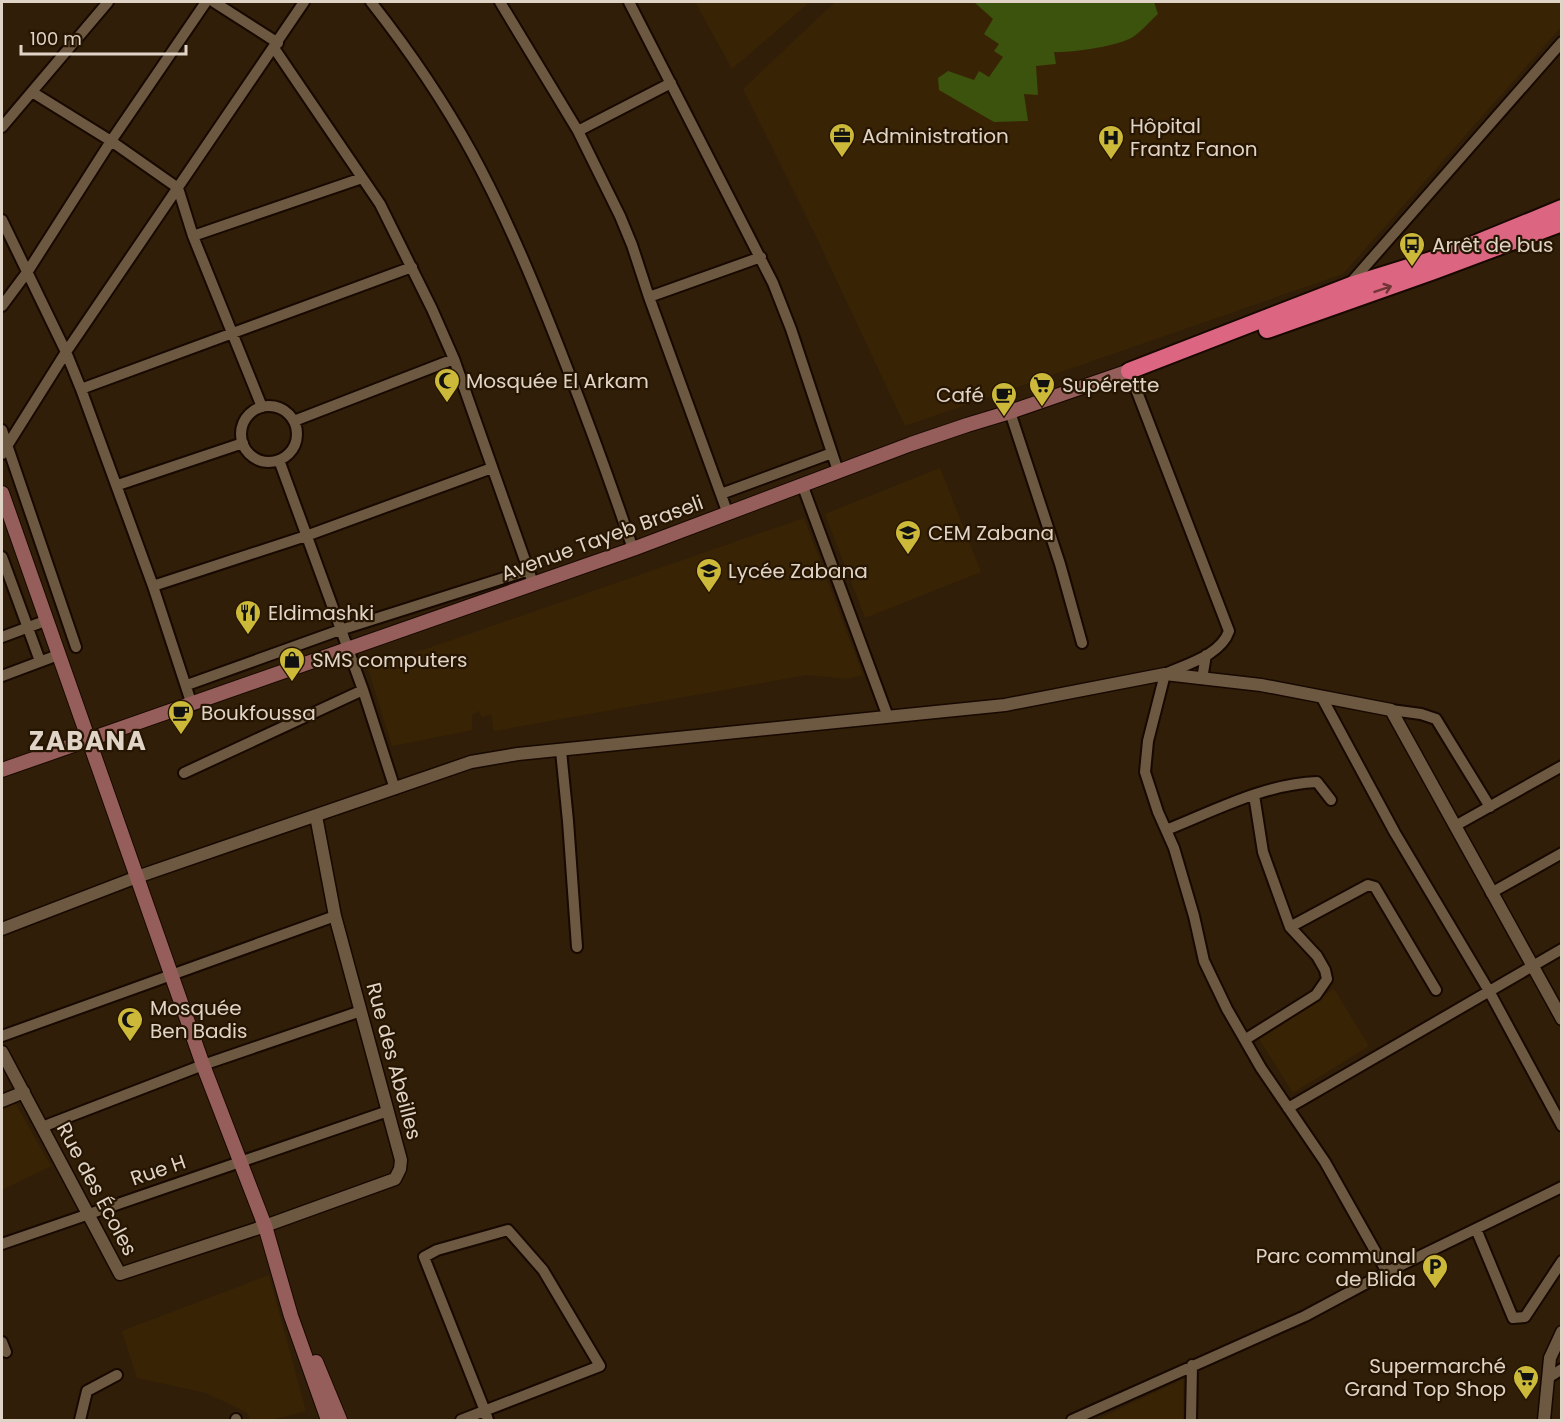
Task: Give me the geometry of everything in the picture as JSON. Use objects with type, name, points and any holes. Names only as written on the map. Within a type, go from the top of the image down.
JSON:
[{"type":"highway","points":[[1352,292],[1562,208]]},
{"type":"highway","points":[[1129,371],[1352,292],[1562,223]]},
{"type":"main road","name":"Avenue Tayeb Braseli","points":[[2,770],[348,649],[531,576],[633,549],[967,424],[1010,412],[1129,371]]},
{"type":"main road","points":[[2,493],[45,621],[203,1065],[265,1226],[291,1316],[328,1420]]},
{"type":"main road","points":[[291,1316],[299,1363],[320,1420]]},
{"type":"main road","points":[[291,1316],[314,1356],[340,1420]]},
{"type":"street","points":[[2,127],[108,2]]},
{"type":"street","points":[[2,306],[206,2]]},
{"type":"street","points":[[187,685],[340,630],[531,576],[454,358],[380,204],[283,59],[276,45],[214,2]]},
{"type":"street","points":[[4,449],[66,352],[304,2]]},
{"type":"street","points":[[371,2],[395,32],[436,93],[471,152],[503,215],[540,297],[610,479],[633,549]]},
{"type":"street","points":[[500,2],[578,131],[624,225],[728,514]]},
{"type":"street","points":[[629,2],[761,257],[791,329],[838,471]]},
{"type":"street","points":[[1352,292],[1354,279],[1562,42]]},
{"type":"street","points":[[578,131],[671,83]]},
{"type":"street","points":[[32,92],[111,141],[178,188],[193,236],[262,407]]},
{"type":"street","points":[[193,236],[362,178]]},
{"type":"street","points":[[2,220],[66,352],[81,389],[118,485],[192,705]]},
{"type":"street","points":[[649,297],[761,257]]},
{"type":"street","points":[[81,389],[412,267]]},
{"type":"street","points":[[294,421],[454,358]]},
{"type":"street","points":[[2,929],[136,877],[471,762],[518,754],[1005,705],[1165,674],[1206,655],[1225,642],[1229,631],[1129,371]]},
{"type":"street","points":[[272,406],[280,408],[294,421],[297,439],[287,456],[279,460],[261,461],[247,451],[243,443],[242,428],[244,421],[255,410],[272,406]]},
{"type":"street","points":[[1010,412],[1060,564],[1082,642]]},
{"type":"street","points":[[2,430],[4,449],[76,646]]},
{"type":"street","points":[[118,485],[243,443]]},
{"type":"street","points":[[721,494],[832,453]]},
{"type":"street","points":[[279,460],[363,690],[395,789]]},
{"type":"street","points":[[153,586],[306,536],[492,468]]},
{"type":"street","points":[[802,484],[888,717]]},
{"type":"street","points":[[2,556],[40,662]]},
{"type":"street","points":[[2,637],[45,621]]},
{"type":"street","points":[[2,676],[58,655]]},
{"type":"street","points":[[1202,679],[1206,655]]},
{"type":"street","points":[[1165,674],[1261,685],[1421,714],[1436,720],[1490,807]]},
{"type":"street","points":[[1165,674],[1148,741],[1145,772],[1152,796],[1174,848],[1194,916],[1204,961],[1227,1009],[1261,1068],[1325,1162],[1387,1272]]},
{"type":"street","points":[[184,773],[363,690]]},
{"type":"street","points":[[1321,696],[1395,833],[1489,991],[1562,1126]]},
{"type":"street","points":[[1391,710],[1562,1019]]},
{"type":"street","points":[[561,751],[577,947]]},
{"type":"street","points":[[1455,826],[1562,766]]},
{"type":"street","points":[[1166,830],[1254,795],[1300,783],[1317,782],[1331,800]]},
{"type":"street","points":[[1246,1039],[1316,995],[1327,979],[1317,956],[1290,927],[1263,852],[1254,795]]},
{"type":"street","name":"Rue des Abeilles","points":[[265,1226],[395,1179],[400,1169],[401,1160],[335,916],[316,816]]},
{"type":"street","points":[[1491,893],[1562,853]]},
{"type":"street","points":[[1290,927],[1368,885],[1375,887],[1436,990]]},
{"type":"street","points":[[2,1036],[335,916]]},
{"type":"street","points":[[1288,1108],[1562,948]]},
{"type":"street","points":[[42,1127],[203,1065],[361,1011]]},
{"type":"street","name":"Rue des Écoles","points":[[2,1052],[120,1274],[265,1226]]},
{"type":"street","points":[[2,1101],[24,1092]]},
{"type":"street","name":"Rue H","points":[[2,1244],[388,1111]]},
{"type":"street","points":[[1072,1420],[1305,1316],[1387,1272],[1562,1187]]},
{"type":"street","points":[[1476,1229],[1513,1318],[1525,1317],[1562,1261]]},
{"type":"street","points":[[461,1420],[486,1416],[600,1366],[543,1270],[508,1230],[437,1250],[424,1257],[486,1416]]},
{"type":"street","points":[[1544,1420],[1550,1358],[1562,1332]]},
{"type":"street","points":[[1191,1420],[1192,1365]]},
{"type":"street","points":[[1548,1378],[1562,1369]]},
{"type":"street","points":[[80,1420],[87,1391],[117,1375]]},
{"type":"shaded area","points":[[695,2],[810,2],[732,69]]},
{"type":"shaded area","name":"Hôpital Frantz Fanon","points":[[835,2],[1561,2],[1561,27],[1343,274],[905,426],[814,232],[743,89]]},
{"type":"shaded area","name":"CEM Zabana","points":[[940,468],[981,572],[865,618],[825,514]]},
{"type":"shaded area","name":"Lycée Zabana","points":[[804,518],[863,675],[847,679],[807,675],[494,731],[491,714],[482,717],[479,711],[472,715],[472,730],[392,746],[368,669]]},
{"type":"shaded area","points":[[1334,989],[1369,1046],[1293,1093],[1258,1037]]},
{"type":"shaded area","points":[[13,1099],[51,1166],[2,1190],[2,1103]]},
{"type":"shaded area","points":[[269,1275],[306,1411],[272,1420],[250,1420],[248,1413],[206,1393],[137,1378],[122,1331]]},
{"type":"shaded area","points":[[1183,1379],[1183,1420],[1096,1420]]},
{"type":"green space","points":[[974,2],[1154,2],[1158,14],[1136,35],[1126,40],[1094,48],[1054,52],[1056,64],[1036,66],[1038,95],[1024,94],[1028,121],[994,122],[939,90],[938,78],[948,71],[974,80],[979,71],[989,77],[1003,57],[994,51],[999,44],[984,34],[993,19]]},
{"type":"place","name":"Administration","points":[[842,159]]},
{"type":"place","name":"Hôpital Frantz Fanon","points":[[1111,161]]},
{"type":"place","name":"Arrêt de bus","points":[[1412,268]]},
{"type":"place","name":"Mosquée El Arkam","points":[[447,404]]},
{"type":"place","name":"Supérette","points":[[1042,408]]},
{"type":"place","name":"Café","points":[[1004,418]]},
{"type":"place","name":"CEM Zabana","points":[[908,556]]},
{"type":"place","name":"Lycée Zabana","points":[[709,594]]},
{"type":"place","name":"Eldimashki","points":[[248,636]]},
{"type":"place","name":"SMS computers","points":[[292,683]]},
{"type":"place","name":"Boukfoussa","points":[[181,736]]},
{"type":"place","name":"Mosquée Ben Badis","points":[[130,1043]]},
{"type":"place","name":"Parc communal de Blida","points":[[1435,1290]]},
{"type":"place","name":"Supermarché Grand Top Shop","points":[[1526,1401]]},
{"type":"district","name":"ZABANA","points":[[88,741]]}]
